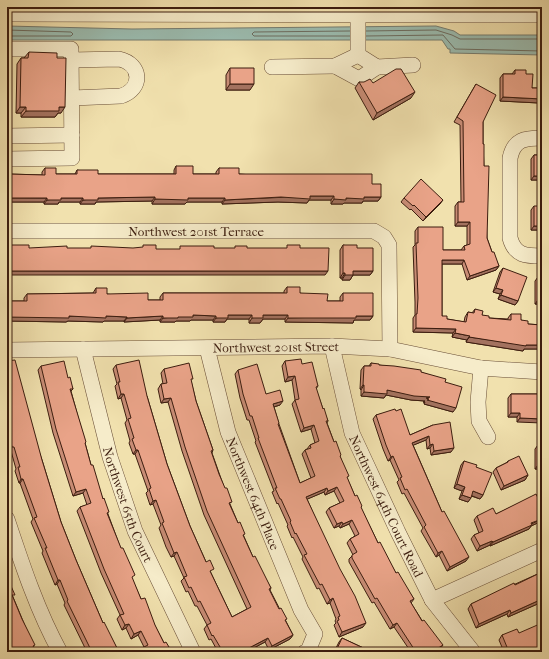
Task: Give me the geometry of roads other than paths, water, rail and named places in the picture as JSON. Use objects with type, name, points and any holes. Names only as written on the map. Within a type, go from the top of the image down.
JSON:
[{"type":"street","points":[[7,14],[358,20],[542,15]]},
{"type":"street","points":[[358,20],[358,48],[377,67]]},
{"type":"street","points":[[7,49],[71,48],[72,98],[72,158],[7,159]]},
{"type":"street","points":[[335,66],[358,48]]},
{"type":"street","points":[[71,60],[125,60],[134,68],[137,74],[135,86],[126,94],[120,96],[72,98]]},
{"type":"street","points":[[272,67],[335,66],[359,79],[377,67],[413,65]]},
{"type":"street","points":[[7,136],[72,135]]},
{"type":"street","points":[[542,138],[523,140],[516,144],[512,150],[510,158],[510,238],[512,245],[517,252],[524,255],[542,256]]},
{"type":"street","name":"Northwest 201st Terrace","points":[[7,231],[374,230],[384,237],[389,246],[390,349]]},
{"type":"street","name":"Northwest 201st Street","points":[[7,350],[332,346],[390,349],[481,368],[542,372]]},
{"type":"street","name":"Northwest 64th Court Road","points":[[332,346],[352,433],[398,532],[432,600],[473,652]]},
{"type":"street","name":"Northwest 64th Place","points":[[206,348],[228,432],[301,610],[315,634],[308,650],[305,652]]},
{"type":"street","name":"Northwest 65th Court","points":[[83,349],[110,457],[135,532],[193,652]]},
{"type":"street","points":[[481,368],[478,402],[479,421],[488,437]]},
{"type":"street","points":[[7,519],[23,566],[52,637],[60,652]]},
{"type":"street","points":[[432,600],[542,550]]},
{"type":"water","points":[[7,26],[132,29],[436,26],[454,31],[460,35],[542,35],[542,55],[450,53],[450,49],[448,49],[442,40],[7,40]]}]
